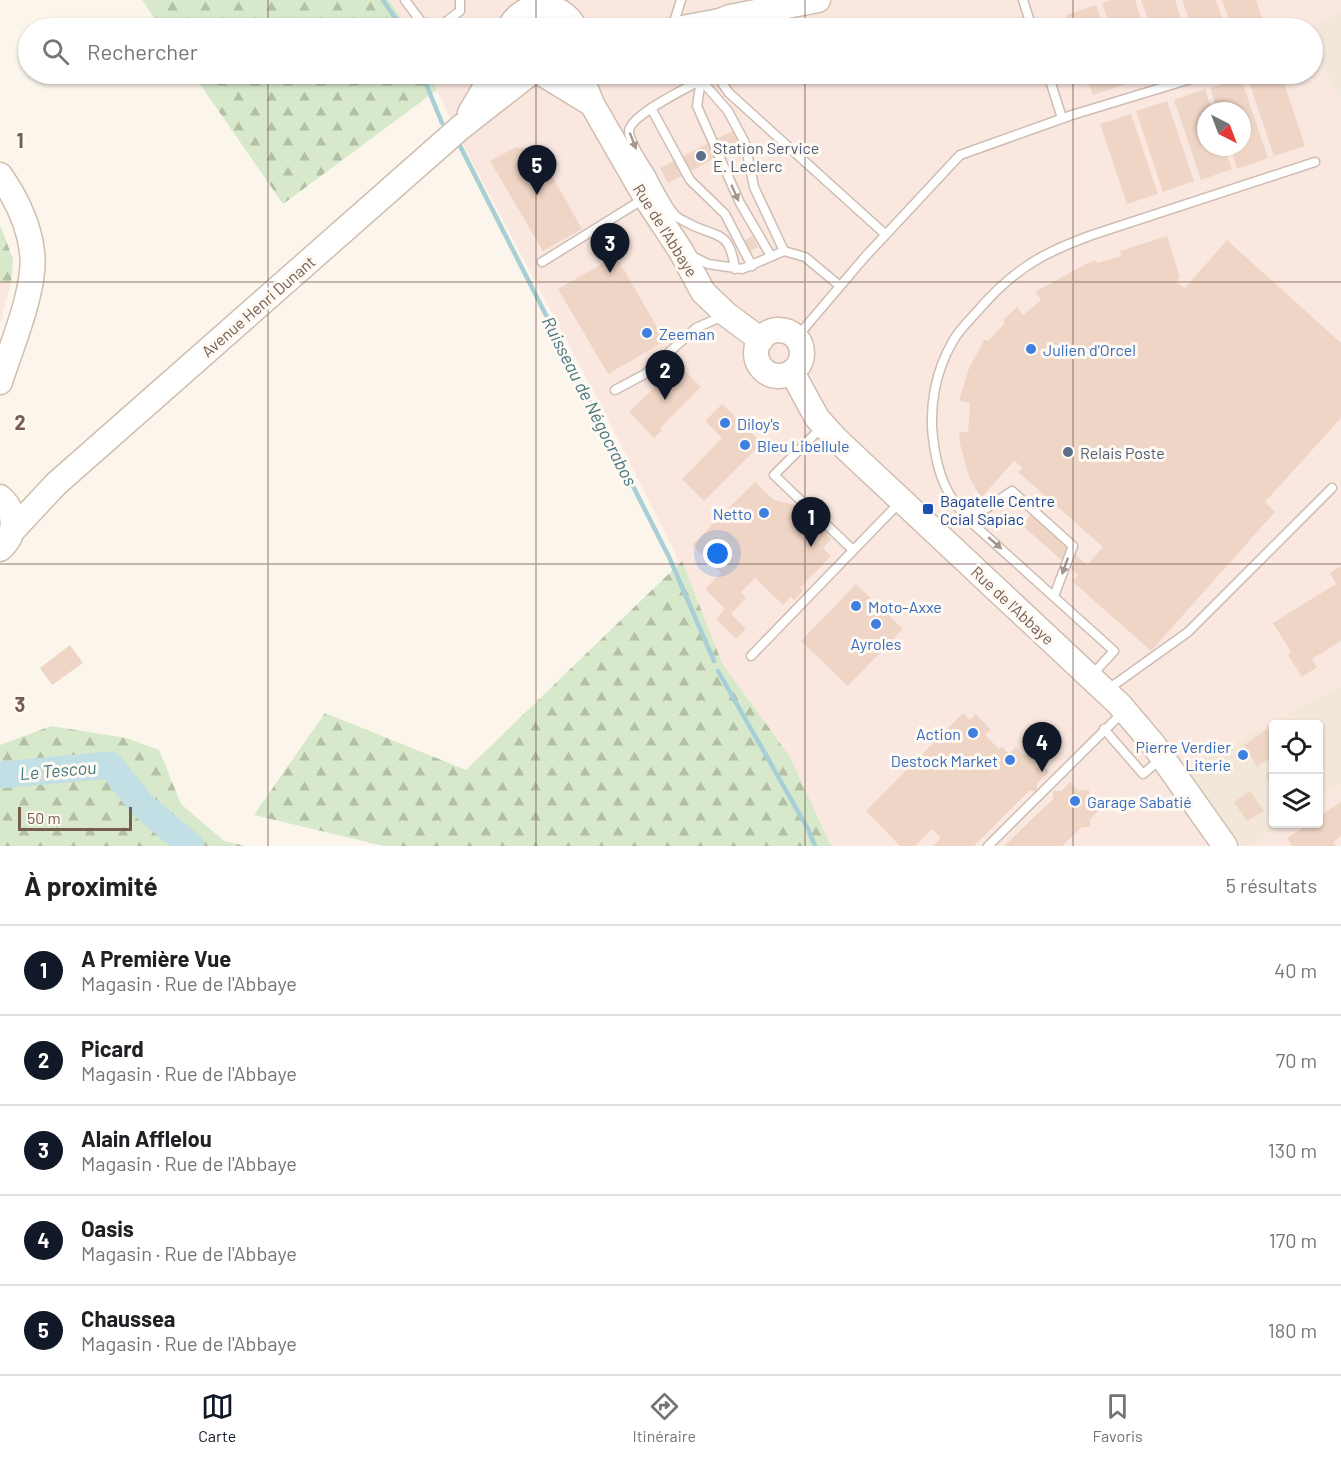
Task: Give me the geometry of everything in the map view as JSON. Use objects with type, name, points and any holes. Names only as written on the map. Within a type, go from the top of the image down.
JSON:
[{"type":"main road","points":[[506,0],[507,18]]},
{"type":"main road","points":[[732,18],[788,2],[818,0]]},
{"type":"main road","points":[[514,18],[537,2],[557,8],[570,18]]},
{"type":"main road","name":"Avenue Henri Dunant","points":[[460,128],[487,84]]},
{"type":"main road","name":"Avenue Henri Dunant","points":[[6,540],[56,484],[460,128],[525,84]]},
{"type":"main road","name":"Rue de l'Abbaye","points":[[557,84],[592,104]]},
{"type":"main road","name":"Rue de l'Abbaye","points":[[584,84],[592,104],[646,198],[681,251],[704,292],[726,315],[760,340]]},
{"type":"main road","points":[[0,175],[22,214],[33,253],[30,280],[22,314],[0,382]]},
{"type":"main road","points":[[778,330],[785,331],[796,338],[801,356],[800,362],[792,372],[775,376],[759,365],[756,353],[760,340],[765,335],[778,330]]},
{"type":"main road","name":"Rue de l'Abbaye","points":[[792,372],[823,425],[1125,711],[1162,757],[1225,846]]},
{"type":"main road","name":"Avenue Henri Dunant","points":[[0,496],[33,492],[56,484]]},
{"type":"main road","points":[[0,496],[13,514],[6,540]]},
{"type":"lane","points":[[405,0],[418,18]]},
{"type":"lane","points":[[450,18],[460,10],[460,0]]},
{"type":"lane","points":[[674,18],[681,0]]},
{"type":"lane","points":[[1023,0],[1029,18]]},
{"type":"lane","points":[[691,84],[631,123],[629,132],[636,150],[676,216],[695,227],[718,234],[728,242],[733,250],[735,269]]},
{"type":"lane","points":[[702,84],[697,106],[740,203],[771,256]]},
{"type":"lane","points":[[708,84],[728,111],[745,142],[754,187],[784,251]]},
{"type":"lane","points":[[723,84],[729,93],[885,234]]},
{"type":"lane","points":[[1051,84],[1062,118]]},
{"type":"lane","points":[[796,338],[885,234],[960,155],[1062,118],[1175,84]]},
{"type":"lane","points":[[651,108],[690,180],[725,214],[752,266]]},
{"type":"lane","points":[[1098,684],[1114,651],[960,511],[954,502],[936,464],[931,420],[939,372],[954,340],[996,290],[1037,260],[1068,244],[1239,185],[1316,162]]},
{"type":"lane","points":[[542,262],[646,198]]},
{"type":"lane","points":[[681,251],[708,264],[735,269],[752,266],[784,251],[805,257],[840,286]]},
{"type":"lane","points":[[615,390],[645,374],[696,328],[726,315]]},
{"type":"lane","points":[[823,425],[774,475],[853,550]]},
{"type":"lane","points":[[1098,684],[1188,632],[1332,488]]},
{"type":"lane","points":[[960,511],[971,515],[978,514],[1012,491],[1073,546],[1054,596]]},
{"type":"lane","points":[[751,656],[902,501]]},
{"type":"lane","points":[[988,846],[1104,729],[1125,711]]},
{"type":"lane","points":[[1104,729],[1143,774],[1162,757]]},
{"type":"shaded area","points":[[389,0],[1341,0],[1341,12],[1323,20],[1323,18],[401,18]]},
{"type":"shaded area","points":[[1341,12],[1341,100],[1323,68],[1323,20]]},
{"type":"shaded area","points":[[1323,68],[1341,100],[1341,685],[1277,720],[1269,720],[1269,724],[1187,769],[1241,846],[831,846],[790,757],[722,663],[672,547],[597,398],[463,145],[434,84],[1323,84]]},
{"type":"shaded area","points":[[0,281],[11,284],[0,324]]},
{"type":"shaded area","points":[[1341,685],[1341,784],[1323,797],[1323,720],[1276,720]]},
{"type":"shaded area","points":[[1269,724],[1269,828],[1277,828],[1250,846],[1241,846],[1186,769]]},
{"type":"shaded area","points":[[1341,784],[1341,846],[1250,846],[1277,828],[1323,828],[1323,797]]},
{"type":"green space","points":[[142,0],[389,0],[401,18],[154,18]]},
{"type":"green space","points":[[200,84],[434,84],[437,90],[283,204]]},
{"type":"green space","points":[[0,225],[13,259],[11,284],[0,281]]},
{"type":"green space","points":[[682,561],[722,663],[790,757],[831,846],[384,846],[254,815],[325,713],[466,770]]},
{"type":"green space","points":[[51,726],[126,738],[159,750],[181,804],[224,841],[246,846],[0,846],[0,745]]},
{"type":"building","points":[[1110,0],[1135,0],[1141,18],[1107,18],[1102,3]]},
{"type":"building","points":[[1141,0],[1175,0],[1181,18],[1147,18]]},
{"type":"building","points":[[1182,0],[1216,0],[1222,18],[1188,18]]},
{"type":"building","points":[[1222,0],[1256,0],[1262,18],[1228,18]]},
{"type":"building","points":[[1096,5],[1101,18],[1067,18],[1066,15]]},
{"type":"building","points":[[1089,84],[1123,85],[1093,95]]},
{"type":"building","points":[[1222,84],[1243,84],[1249,102],[1215,102],[1210,88]]},
{"type":"building","points":[[1250,84],[1284,84],[1305,146],[1274,156]]},
{"type":"building","points":[[1205,89],[1209,102],[1197,102],[1197,156],[1227,156],[1232,169],[1201,180],[1174,100]]},
{"type":"building","points":[[1167,101],[1194,181],[1163,192],[1136,111]]},
{"type":"building","points":[[1251,108],[1268,158],[1237,169],[1233,156],[1251,156]]},
{"type":"building","points":[[1131,114],[1158,194],[1127,204],[1100,124]]},
{"type":"building","name":"Station Service E. Leclerc","points":[[734,130],[741,145],[668,183],[660,168]]},
{"type":"building","points":[[516,147],[530,149],[543,160],[582,229],[543,251],[490,161]]},
{"type":"building","points":[[752,236],[758,247],[750,251],[744,241]]},
{"type":"building","points":[[1167,236],[1180,277],[1176,282],[1185,288],[1227,240],[1341,343],[1341,418],[1265,502],[1275,512],[1151,651],[1072,581],[1078,575],[1022,525],[1031,515],[1087,565],[1103,547],[1018,472],[1023,468],[1014,461],[981,498],[969,477],[960,444],[959,432],[968,432],[970,403],[959,401],[969,368],[985,339],[988,341],[1005,323],[1003,320],[1017,307],[1023,315],[1041,300],[1035,292],[1084,265],[1096,260],[1097,263],[1121,256],[1120,251]]},
{"type":"building","points":[[616,256],[665,341],[608,374],[558,289]]},
{"type":"building","points":[[678,364],[701,387],[660,428],[662,430],[654,438],[629,412]]},
{"type":"building","points":[[722,404],[762,443],[704,501],[682,479],[722,438],[705,421]]},
{"type":"building","points":[[755,482],[774,500],[806,507],[808,516],[831,539],[823,548],[831,556],[800,588],[803,591],[794,600],[791,597],[783,605],[755,578],[741,592],[746,598],[731,614],[746,629],[736,639],[716,619],[725,609],[705,589],[721,573],[692,545]]},
{"type":"building","points":[[1341,566],[1341,641],[1312,659],[1317,667],[1302,677],[1288,655],[1291,652],[1273,623],[1336,584],[1330,573]]},
{"type":"building","points":[[856,584],[903,629],[848,686],[801,641]]},
{"type":"building","points":[[70,645],[83,663],[52,685],[40,668]]},
{"type":"building","points":[[963,713],[970,720],[976,714],[991,730],[985,735],[999,749],[1002,747],[1009,754],[1016,747],[1023,755],[1036,754],[1036,768],[1041,763],[1049,772],[1037,783],[1037,791],[1029,791],[974,846],[933,846],[941,838],[932,829],[915,846],[900,846],[866,811]]},
{"type":"building","points":[[1267,729],[1269,732],[1269,759],[1257,767],[1244,745]]},
{"type":"building","points":[[1070,782],[1079,791],[1089,790],[1090,802],[1098,811],[1090,819],[1090,827],[1082,827],[1062,846],[1004,846],[1053,799],[1053,791],[1062,791]]},
{"type":"building","points":[[1250,791],[1264,811],[1247,821],[1234,802]]},
{"type":"building","points":[[1341,802],[1341,836],[1333,842],[1336,846],[1292,846],[1287,838],[1303,828],[1323,828],[1323,814]]},
{"type":"waterway","name":"Ruisseau de Négocrabos","points":[[383,0],[395,18]]},
{"type":"waterway","name":"Ruisseau de Négocrabos","points":[[426,84],[442,123]]},
{"type":"waterway","name":"Ruisseau de Négocrabos","points":[[459,144],[669,557],[714,661]]},
{"type":"waterway","name":"Ruisseau de Négocrabos","points":[[718,671],[808,829],[815,846]]},
{"type":"waterway","name":"Le Tescou","points":[[0,775],[110,765],[142,805],[191,846]]},
{"type":"place","name":"Station Service E. Leclerc","points":[[701,156]]},
{"type":"place","name":"Chaussea","points":[[537,195]]},
{"type":"place","name":"Alain Afflelou","points":[[610,273]]},
{"type":"place","name":"Zeeman","points":[[647,333]]},
{"type":"place","name":"Julien d'Orcel","points":[[1031,349]]},
{"type":"place","name":"Picard","points":[[665,400]]},
{"type":"place","name":"Diloy's","points":[[725,423]]},
{"type":"place","name":"Bleu Libellule","points":[[745,445]]},
{"type":"place","name":"Relais Poste","points":[[1068,452]]},
{"type":"place","name":"Bagatelle Centre Ccial Sapiac","points":[[928,509]]},
{"type":"place","name":"Netto","points":[[764,513]]},
{"type":"place","name":"A Première Vue","points":[[811,547]]},
{"type":"place","name":"Moto-Axxe","points":[[856,606]]},
{"type":"place","name":"Ayroles","points":[[876,624]]},
{"type":"place","name":"Action","points":[[973,733]]},
{"type":"place","name":"Pierre Verdier Literie","points":[[1243,755]]},
{"type":"place","name":"Destock Market","points":[[1010,760]]},
{"type":"place","name":"Oasis","points":[[1042,772]]},
{"type":"place","name":"Garage Sabatié","points":[[1075,801]]}]
